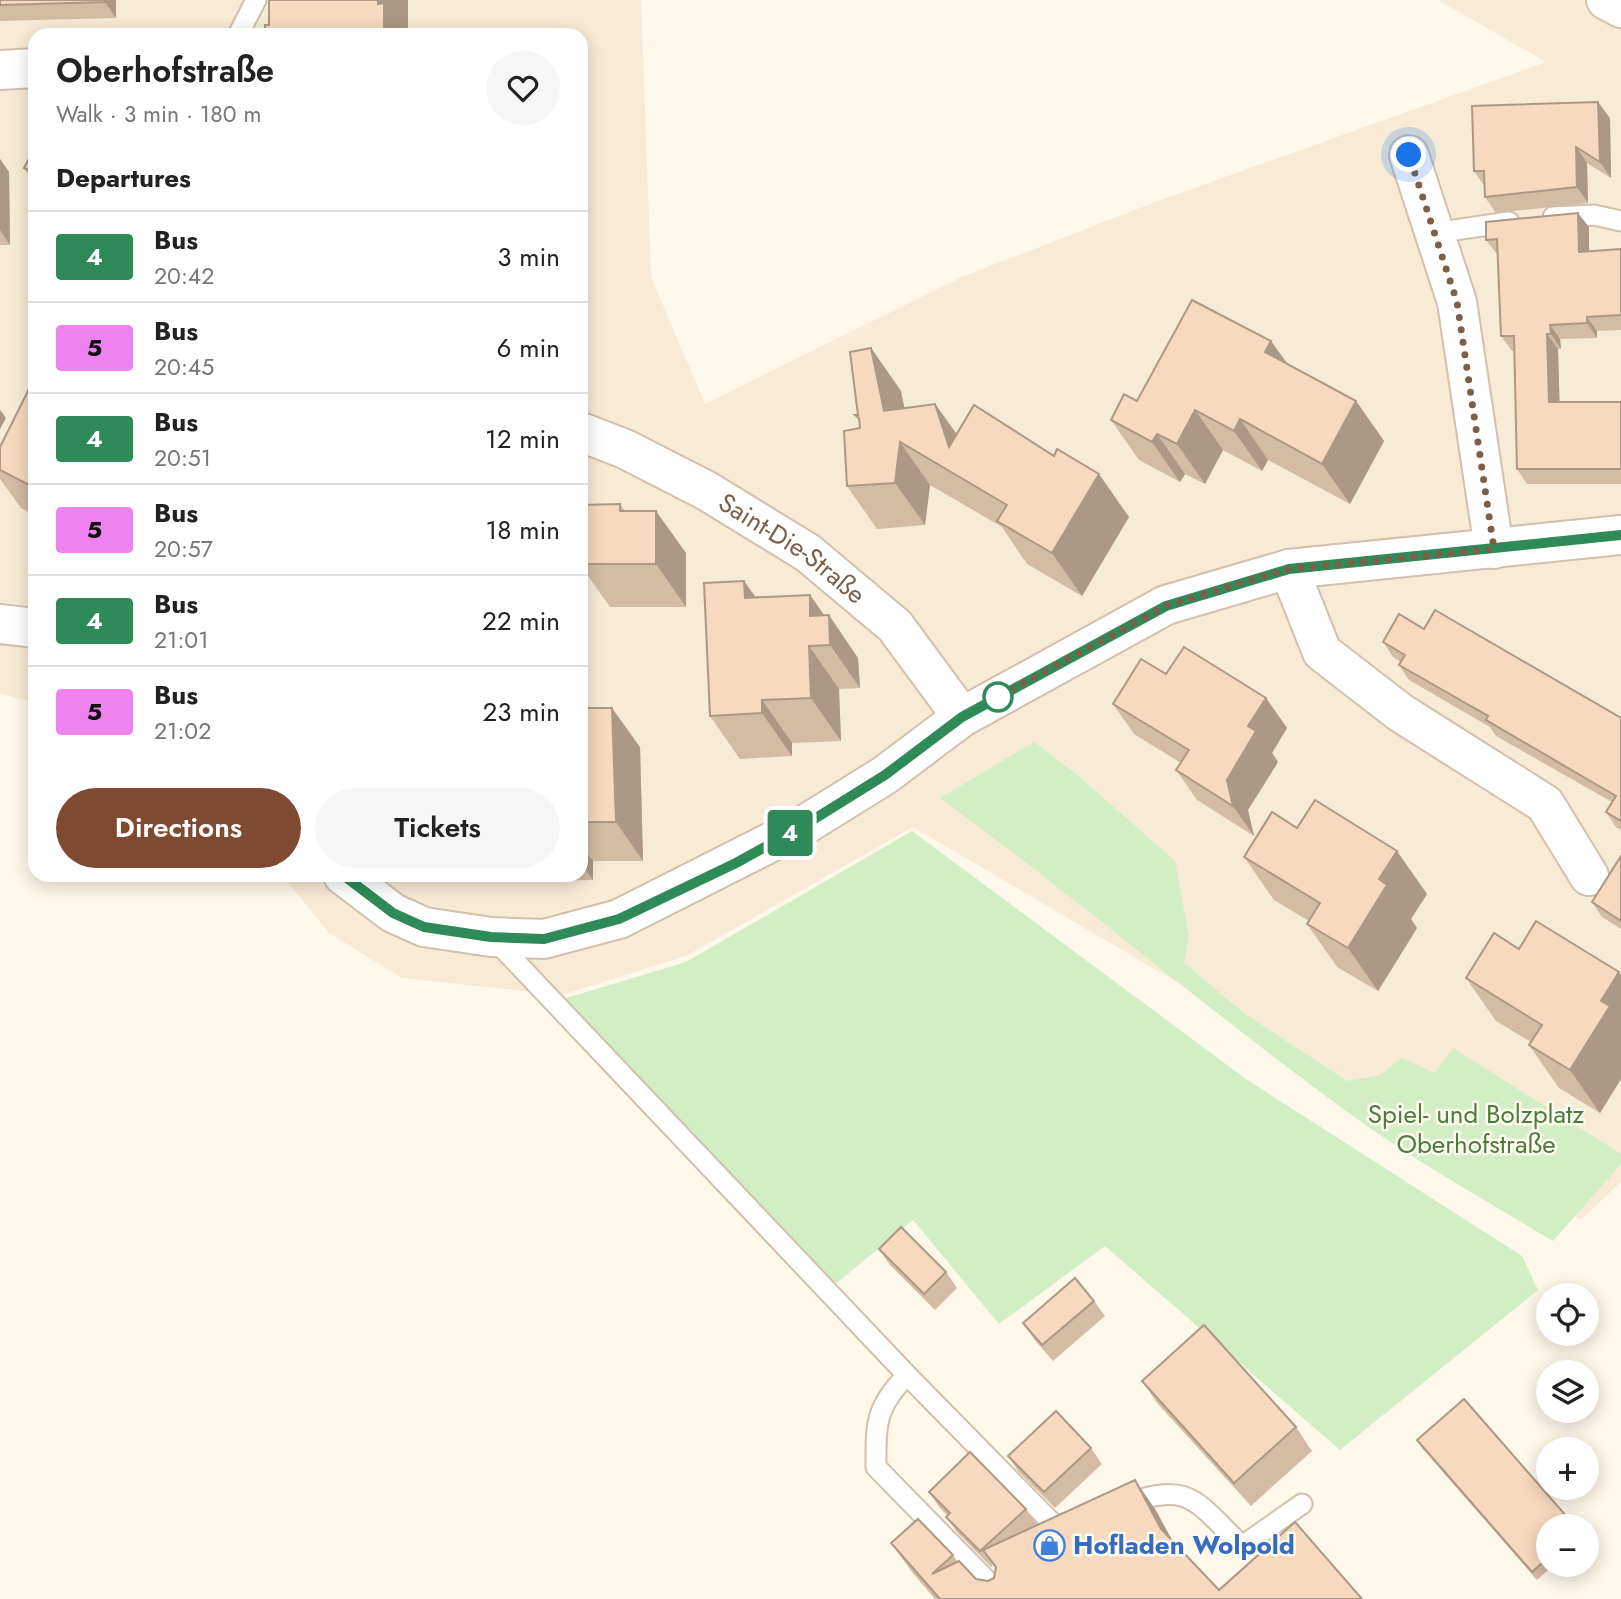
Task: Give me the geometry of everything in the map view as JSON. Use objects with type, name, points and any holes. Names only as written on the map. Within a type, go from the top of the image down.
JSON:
[{"type":"street","points":[[1606,0],[1621,8]]},
{"type":"street","points":[[0,70],[28,68]]},
{"type":"street","points":[[1409,155],[1457,302],[1494,549]]},
{"type":"street","name":"Saint-Die-Straße","points":[[588,435],[625,449],[707,491],[808,553],[895,626],[962,717]]},
{"type":"street","points":[[352,882],[393,913],[424,927],[491,937],[544,939],[619,919],[736,863],[803,826],[885,775],[962,717],[1166,606],[1289,569],[1621,535]]},
{"type":"street","points":[[1289,569],[1322,652],[1401,713],[1545,804],[1589,876]]},
{"type":"street","points":[[0,624],[28,627]]},
{"type":"lane","points":[[241,28],[256,0]]},
{"type":"lane","points":[[1434,233],[1594,215],[1621,221]]},
{"type":"lane","points":[[491,937],[907,1375],[1059,1530],[1083,1521]]},
{"type":"lane","points":[[907,1375],[886,1396],[876,1429],[876,1467],[1005,1599]]},
{"type":"lane","points":[[1106,1512],[1153,1494],[1190,1496],[1242,1546],[1302,1504]]},
{"type":"shaded area","points":[[0,0],[641,0],[651,277],[705,404],[962,277],[1158,201],[1546,62],[1438,0],[1621,0],[1621,1182],[1581,1220],[913,827],[686,956],[561,995],[402,978],[329,933],[288,882],[588,882],[588,28],[28,28],[28,700],[0,694]]},
{"type":"green space","name":"Spiel- und Bolzplatz Oberhofstraße","points":[[1034,742],[1075,773],[1175,861],[1189,936],[1184,963],[1244,1013],[1347,1081],[1380,1075],[1402,1058],[1435,1073],[1453,1048],[1621,1154],[1621,1164],[1553,1241],[1364,1124],[940,798]]},
{"type":"green space","points":[[912,831],[1246,1079],[1522,1256],[1536,1286],[1536,1292],[1340,1450],[1105,1246],[999,1324],[913,1220],[833,1286],[563,999],[686,962]]},
{"type":"building","points":[[0,0],[105,0],[105,2],[0,5]]},
{"type":"building","points":[[269,0],[378,0],[378,4],[384,3],[384,28],[265,28],[265,25],[269,25]]},
{"type":"building","points":[[1598,102],[1600,162],[1576,147],[1577,187],[1485,197],[1484,171],[1474,171],[1472,106]]},
{"type":"building","points":[[1578,213],[1579,252],[1621,249],[1621,315],[1587,317],[1587,323],[1550,325],[1551,334],[1547,334],[1549,402],[1621,402],[1621,469],[1517,469],[1514,336],[1501,336],[1497,239],[1486,240],[1486,222]]},
{"type":"building","points":[[1192,300],[1271,341],[1265,352],[1356,401],[1322,464],[1240,419],[1234,431],[1195,410],[1177,444],[1157,434],[1152,442],[1111,420],[1124,394],[1137,401]]},
{"type":"building","points":[[871,348],[884,411],[935,404],[949,447],[974,405],[1054,456],[1057,449],[1099,474],[1052,553],[997,521],[1007,505],[900,442],[895,483],[847,486],[844,431],[860,428],[859,418],[855,415],[858,415],[850,352]]},
{"type":"building","points":[[28,391],[28,484],[0,470],[0,447]]},
{"type":"building","points":[[620,504],[620,511],[656,511],[656,564],[588,564],[588,505]]},
{"type":"building","points":[[744,581],[745,598],[810,595],[810,616],[829,615],[830,645],[809,646],[811,698],[762,700],[762,713],[710,716],[704,583]]},
{"type":"building","points":[[1435,610],[1621,718],[1621,821],[1606,812],[1616,796],[1486,720],[1488,716],[1399,665],[1405,655],[1383,642],[1399,614],[1424,629]]},
{"type":"building","points":[[1184,647],[1266,698],[1248,726],[1256,731],[1227,780],[1233,806],[1176,770],[1189,750],[1113,704],[1141,659],[1166,674]]},
{"type":"building","points":[[588,708],[612,708],[616,822],[588,822]]},
{"type":"building","points":[[1315,800],[1397,851],[1379,879],[1387,885],[1348,948],[1307,924],[1320,903],[1244,857],[1272,812],[1297,828]]},
{"type":"building","points":[[1621,856],[1621,921],[1592,902]]},
{"type":"building","points":[[1536,921],[1619,972],[1601,1001],[1610,1006],[1570,1070],[1529,1045],[1542,1025],[1466,978],[1494,933],[1519,949]]},
{"type":"building","points":[[901,1227],[946,1272],[924,1294],[879,1249]]},
{"type":"building","points":[[1075,1278],[1094,1301],[1042,1345],[1023,1323]]},
{"type":"building","points":[[1204,1325],[1296,1427],[1234,1483],[1142,1381]]},
{"type":"building","points":[[1464,1399],[1536,1481],[1536,1500],[1552,1500],[1565,1514],[1536,1514],[1536,1568],[1532,1572],[1417,1440]]},
{"type":"building","points":[[1056,1411],[1091,1448],[1044,1492],[1008,1456]]},
{"type":"building","points":[[970,1452],[1026,1509],[980,1551],[946,1517],[950,1513],[929,1492]]},
{"type":"building","points":[[1135,1480],[1161,1529],[1219,1590],[1295,1522],[1362,1599],[940,1599],[891,1543],[918,1519],[953,1555],[932,1574],[959,1561],[976,1579],[988,1581],[994,1578],[996,1567],[983,1550]]},
{"type":"bus line","name":"4","points":[[352,882],[393,913],[424,927],[491,937],[544,939],[619,919],[736,863],[803,826],[885,775],[962,717],[1166,606],[1289,569],[1621,535]]},
{"type":"place","name":"Hofladen Wolpold","points":[[1050,1545]]},
{"type":"route","points":[[998,697],[994,699],[1166,606],[1289,569],[1494,549],[1457,302],[1409,155]]}]
